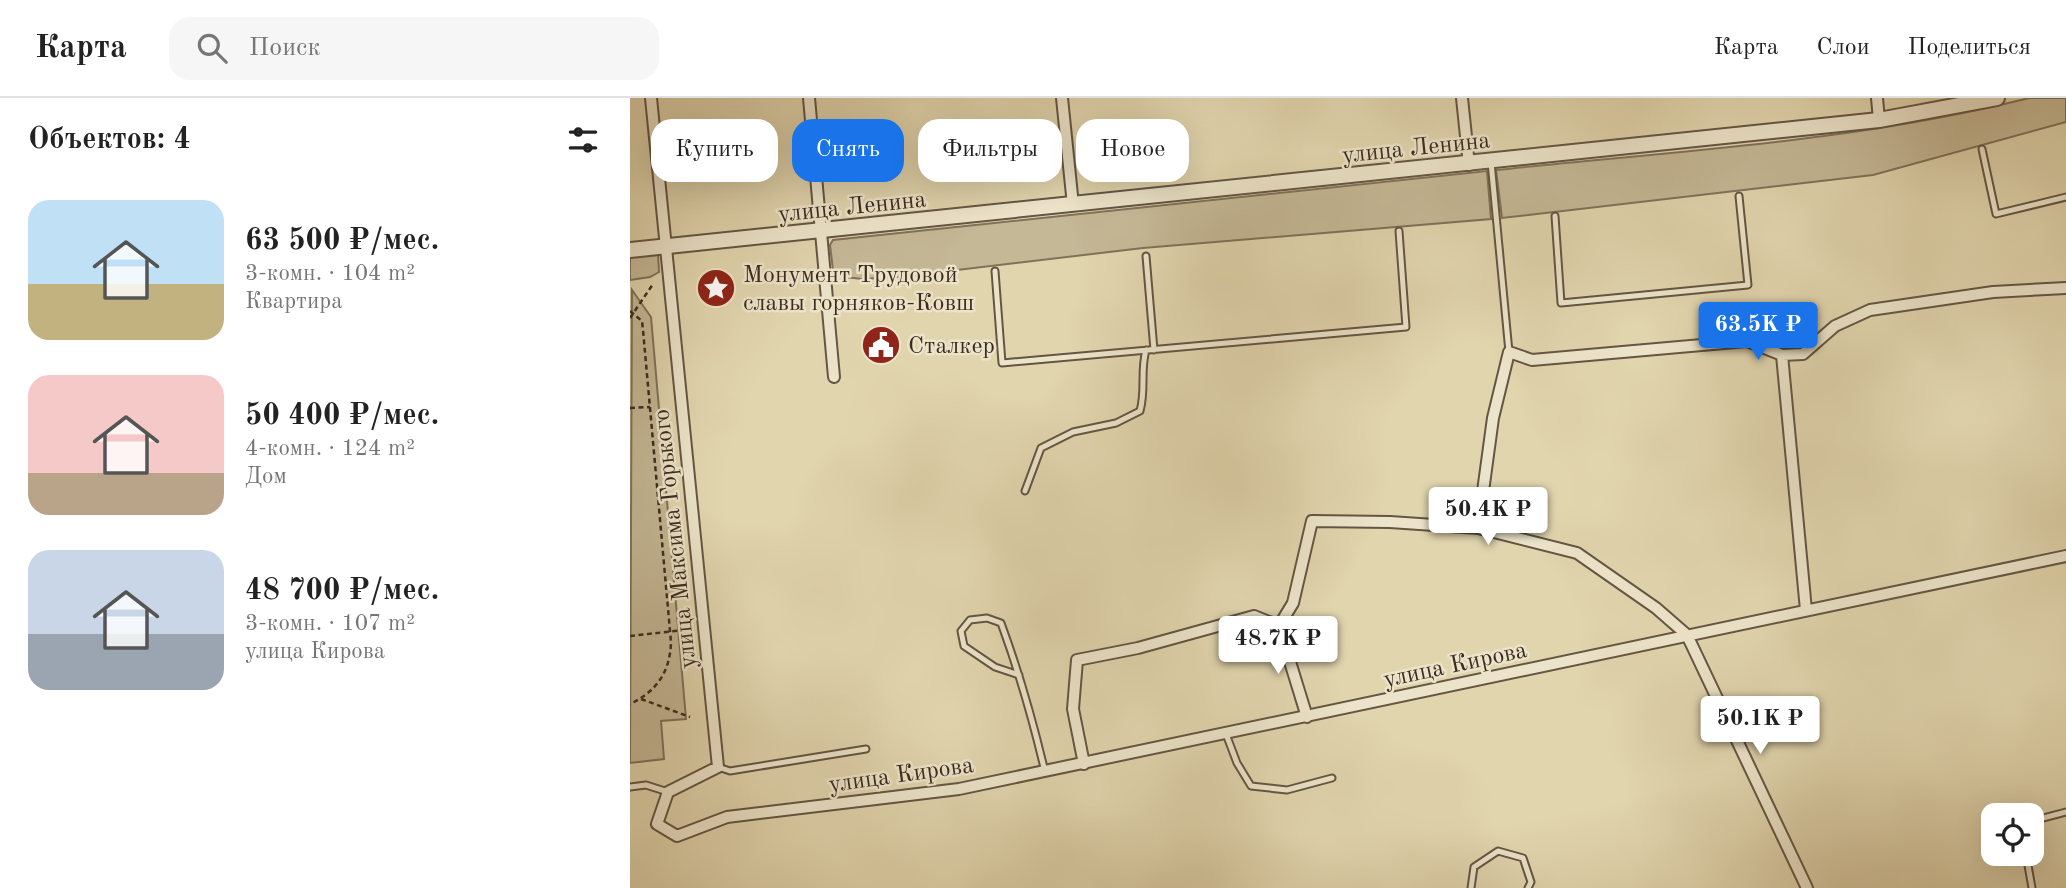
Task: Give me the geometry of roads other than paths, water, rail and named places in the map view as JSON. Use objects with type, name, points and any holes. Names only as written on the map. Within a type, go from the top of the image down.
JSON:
[{"type":"street","name":"улица Максима Горького","points":[[651,98],[718,767]]},
{"type":"street","points":[[809,98],[834,377]]},
{"type":"street","points":[[1062,98],[1073,205]]},
{"type":"street","points":[[1462,98],[1469,165]]},
{"type":"street","points":[[1877,98],[1879,120]]},
{"type":"street","name":"улица Ленина","points":[[630,250],[1469,165],[1879,120],[1963,102],[1997,98]]},
{"type":"street","points":[[1478,528],[1493,418],[1509,352],[1532,360],[1747,341],[1782,355],[1804,354],[1835,326],[1870,310],[1993,292],[2066,288]]},
{"type":"street","points":[[1782,355],[1805,610]]},
{"type":"street","points":[[1307,717],[1279,626],[1293,603],[1312,521],[1390,522],[1478,528],[1577,553],[1656,608],[1687,635],[1807,888]]},
{"type":"street","name":"улица Кирова","points":[[668,792],[657,824],[677,836],[727,817],[959,789],[2066,556]]},
{"type":"street","points":[[1084,764],[1073,709],[1077,660],[1138,648],[1254,616],[1279,626]]},
{"type":"street","points":[[668,792],[718,767]]},
{"type":"lane","points":[[1982,149],[1996,215],[2066,197]]},
{"type":"lane","points":[[1491,162],[1509,352]]},
{"type":"lane","points":[[1555,216],[1561,303],[1748,285],[1739,197]]},
{"type":"lane","points":[[995,271],[1002,363],[1406,327],[1399,231]]},
{"type":"lane","points":[[1146,256],[1154,349]]},
{"type":"lane","points":[[1025,491],[1041,448],[1073,432],[1115,423],[1140,411],[1145,394],[1141,367],[1146,350]]},
{"type":"lane","points":[[1019,675],[995,667],[964,646],[961,631],[970,620],[987,618],[1001,623],[1014,661],[1034,722],[1045,772]]},
{"type":"lane","points":[[1226,734],[1237,763],[1251,786],[1287,790],[1332,778]]},
{"type":"lane","points":[[718,767],[730,771],[866,749]]},
{"type":"lane","points":[[630,787],[646,785],[668,792]]},
{"type":"lane","points":[[2044,818],[2066,812]]},
{"type":"lane","points":[[1471,888],[1474,867],[1498,851],[1523,858],[1531,882],[1528,888]]},
{"type":"lane","points":[[2028,866],[2032,888]]},
{"type":"place","name":"Монумент Трудовой славы горняков-Ковш","points":[[716,288]]},
{"type":"place","name":"Сталкер","points":[[881,345]]}]
